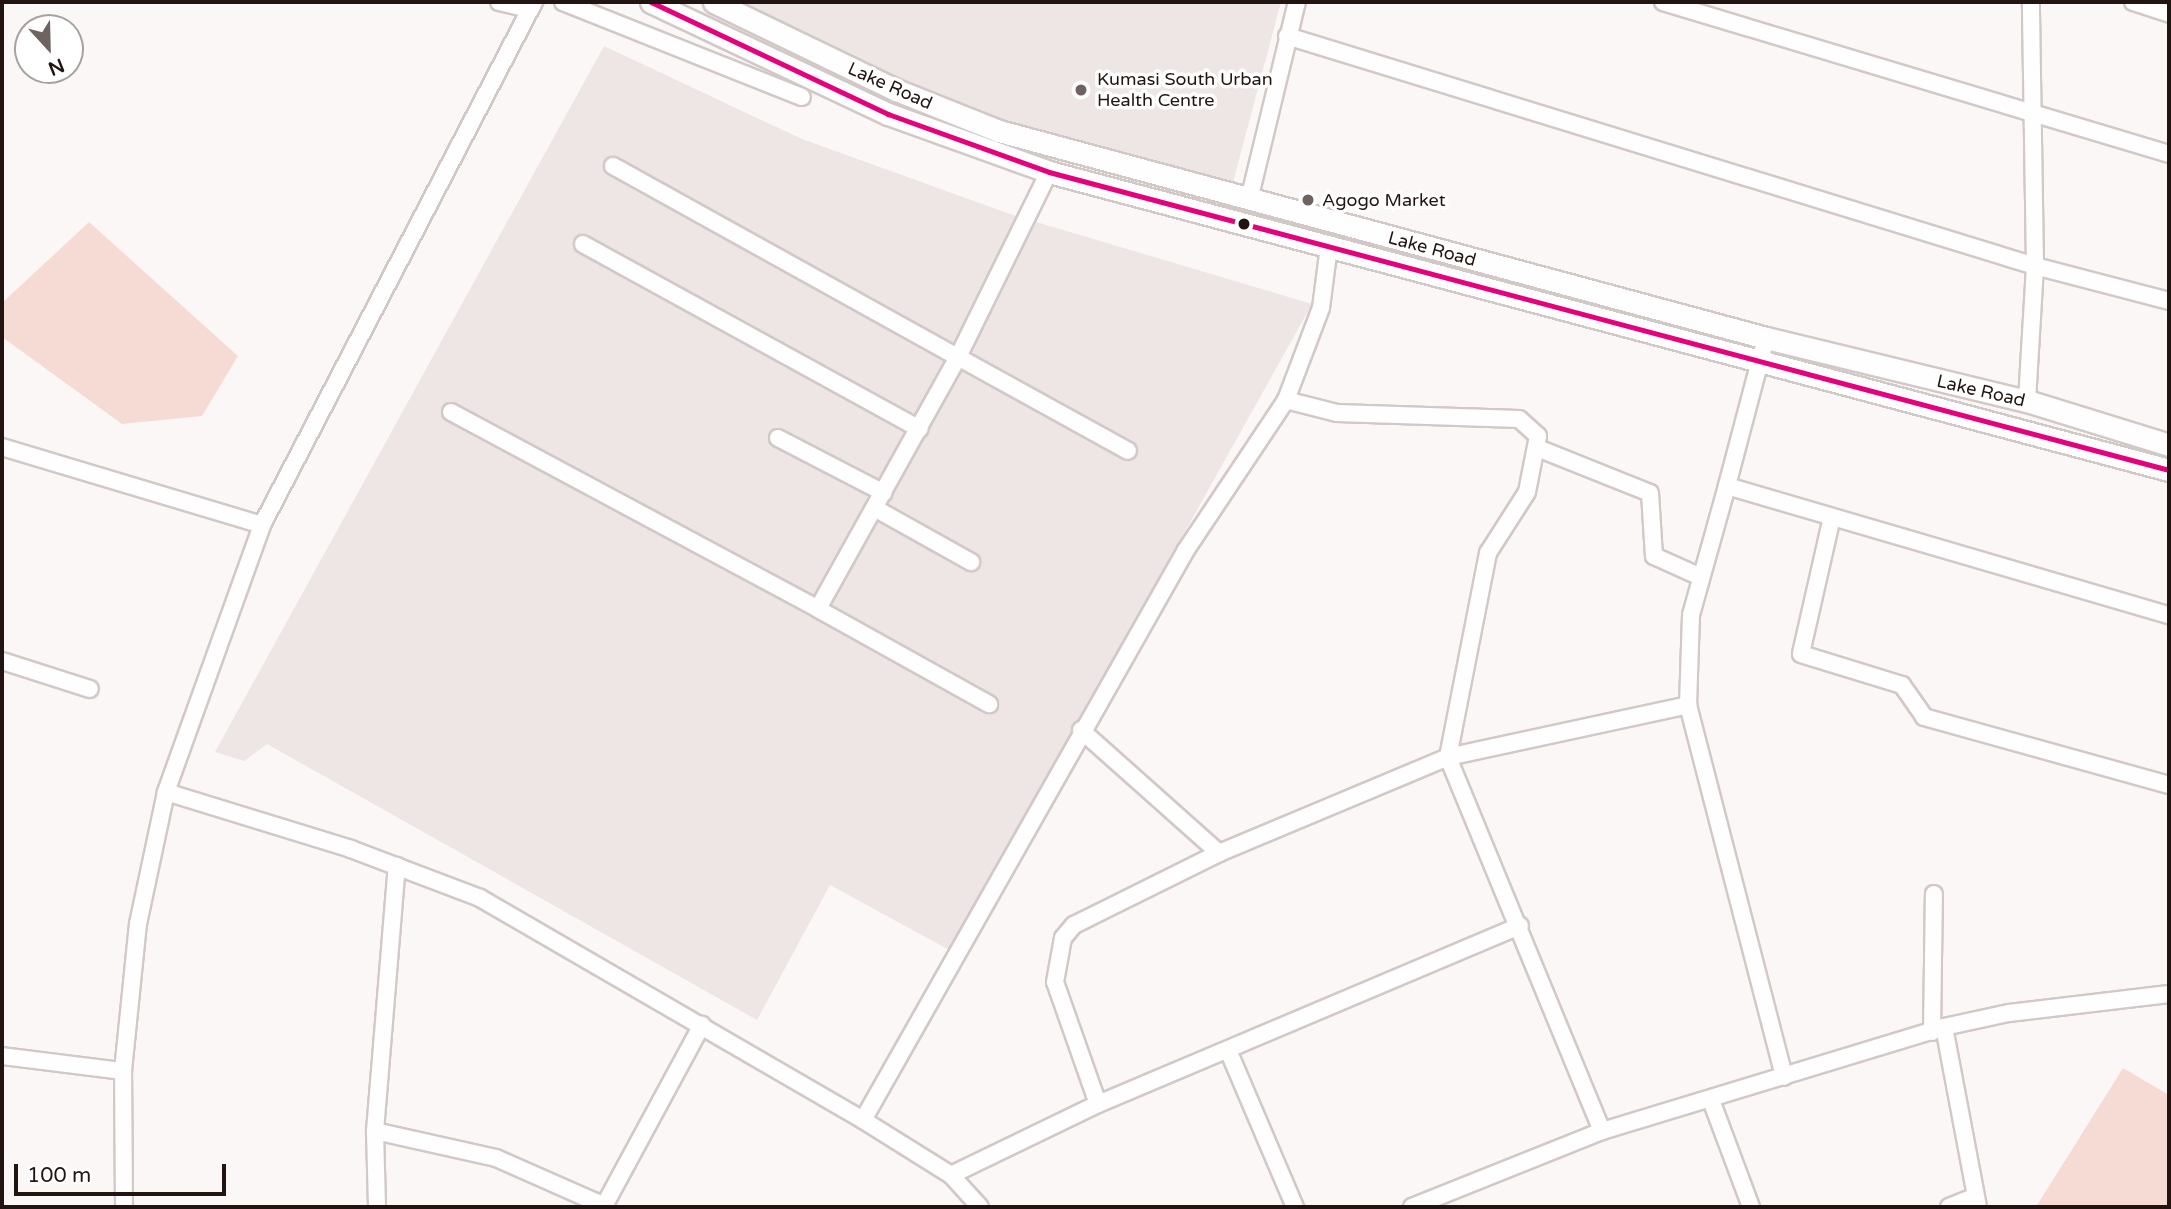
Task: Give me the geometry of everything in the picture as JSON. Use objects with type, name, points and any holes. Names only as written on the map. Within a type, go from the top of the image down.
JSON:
[{"type":"main road","name":"Lake Road","points":[[651,2],[888,114],[1049,172],[1759,365],[2169,470]]},
{"type":"main road","name":"Lake Road","points":[[714,2],[896,90],[999,131],[1766,338],[2027,401],[2169,445]]},
{"type":"street","points":[[124,1207],[123,1071],[138,924],[166,792],[262,525],[532,5],[499,2]]},
{"type":"street","points":[[563,2],[802,97]]},
{"type":"street","points":[[1249,200],[1297,2]]},
{"type":"street","points":[[1663,2],[2169,153]]},
{"type":"street","points":[[2027,401],[2035,265],[2035,114],[2031,2]]},
{"type":"street","points":[[2133,2],[2169,14]]},
{"type":"street","points":[[1287,36],[2035,265],[2169,301]]},
{"type":"street","points":[[613,166],[1128,451]]},
{"type":"street","points":[[818,609],[876,509],[958,357],[1049,172]]},
{"type":"street","points":[[583,244],[919,429]]},
{"type":"street","points":[[863,1120],[1186,550],[1286,400],[1321,308],[1329,246]]},
{"type":"street","points":[[1766,338],[1686,640],[1688,705],[1784,1077]]},
{"type":"street","points":[[1286,400],[1338,412],[1519,419],[1535,429],[1540,449],[1527,492],[1488,553],[1448,757],[1520,926],[1602,1131]]},
{"type":"street","points":[[451,412],[989,704]]},
{"type":"street","points":[[778,438],[884,493]]},
{"type":"street","points":[[2,447],[262,525]]},
{"type":"street","points":[[1540,449],[1650,493],[1654,556],[1701,577]]},
{"type":"street","points":[[1727,486],[2169,615]]},
{"type":"street","points":[[876,509],[971,562]]},
{"type":"street","points":[[1832,517],[1801,654],[1902,685],[1924,717],[2169,785]]},
{"type":"street","points":[[2,661],[90,689]]},
{"type":"street","points":[[1098,1104],[1058,1003],[1055,961],[1063,939],[1074,925],[1219,853],[1448,757],[1688,705]]},
{"type":"street","points":[[1082,730],[1219,853]]},
{"type":"street","points":[[166,792],[397,866],[480,898],[863,1120],[951,1175],[980,1207]]},
{"type":"street","points":[[377,1207],[375,1131],[397,866]]},
{"type":"street","points":[[1934,894],[1938,1030],[1976,1202],[1949,1207]]},
{"type":"street","points":[[951,1175],[1098,1104],[1520,926]]},
{"type":"street","points":[[1412,1207],[1602,1131],[1938,1030],[2009,1013],[2169,994]]},
{"type":"street","points":[[375,1131],[496,1158],[605,1207],[702,1025]]},
{"type":"street","points":[[1228,1050],[1295,1207]]},
{"type":"street","points":[[2,1056],[123,1071]]},
{"type":"street","points":[[1711,1100],[1751,1207]]},
{"type":"shaded area","name":"Kumasi South Urban Health Centre","points":[[728,2],[1281,2],[1232,186],[977,122]]},
{"type":"shaded area","points":[[604,46],[802,139],[1013,215],[1312,304],[951,951],[830,885],[757,1020],[267,744],[244,761],[215,752]]},
{"type":"shaded area","points":[[89,222],[238,356],[202,416],[122,424],[2,337],[2,303]]},
{"type":"shaded area","points":[[2123,1068],[2169,1095],[2169,1207],[2036,1207]]},
{"type":"transit line","points":[[651,2],[888,114],[1049,172],[2169,470]]},
{"type":"place","name":"Kumasi South Urban Health Centre","points":[[1081,90]]},
{"type":"place","name":"Agogo Market","points":[[1308,200]]}]
